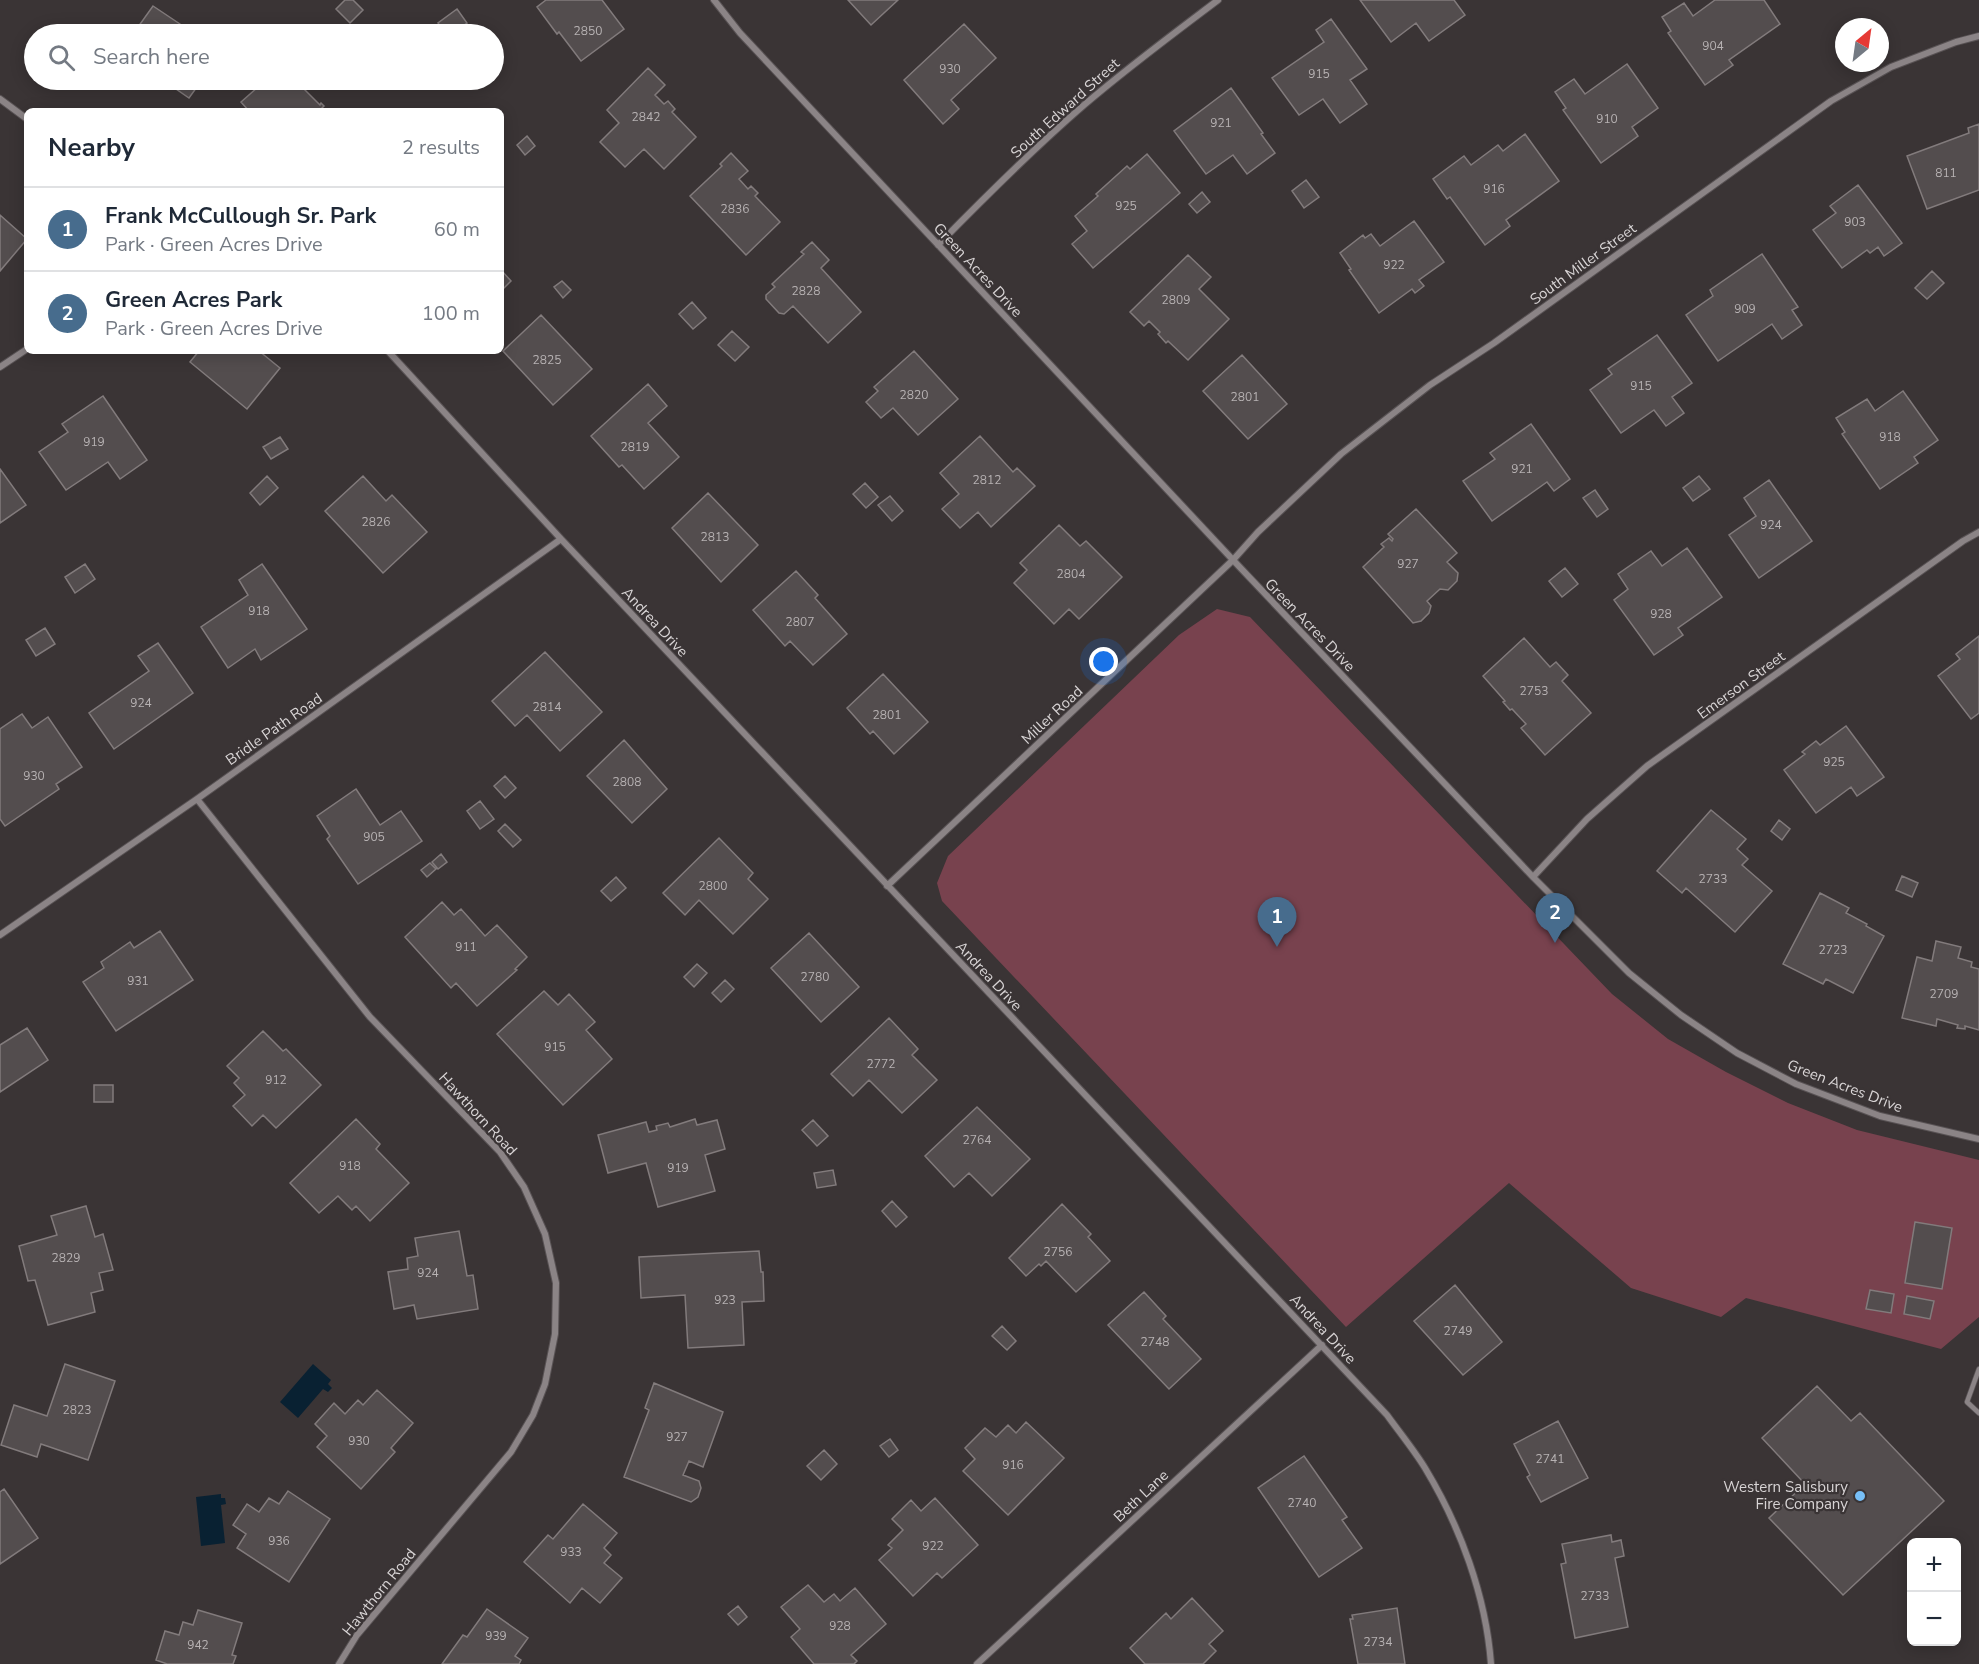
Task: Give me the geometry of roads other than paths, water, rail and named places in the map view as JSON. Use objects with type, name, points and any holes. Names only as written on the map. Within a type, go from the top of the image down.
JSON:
[{"type":"street","name":"Green Acres Drive","points":[[714,0],[740,33],[1233,560],[1533,877],[1629,973],[1681,1016],[1737,1053],[1796,1084],[1880,1116],[1979,1139]]},
{"type":"street","name":"South Edward Street","points":[[938,245],[984,197],[1083,106],[1218,0]]},
{"type":"street","name":"South Miller Street","points":[[1233,560],[1258,532],[1341,454],[1430,385],[1494,343],[1831,101],[1891,67],[1956,42],[1979,36]]},
{"type":"street","points":[[0,99],[24,117]]},
{"type":"street","points":[[0,367],[24,351]]},
{"type":"street","name":"Andrea Drive","points":[[391,354],[561,539],[1387,1415],[1424,1467],[1454,1523],[1476,1584],[1490,1646],[1491,1664]]},
{"type":"street","name":"Emerson Street","points":[[1533,877],[1587,819],[1647,766],[1962,541],[1979,532]]},
{"type":"street","name":"Bridle Path Road","points":[[0,935],[197,799],[561,539]]},
{"type":"street","name":"Miller Road","points":[[887,886],[1233,560]]},
{"type":"street","name":"Hawthorn Road","points":[[197,799],[370,1017],[500,1152],[524,1187],[545,1234],[555,1283],[555,1334],[545,1384],[533,1415],[511,1452],[357,1635],[339,1664]]},
{"type":"street","name":"Beth Lane","points":[[977,1664],[1322,1345]]},
{"type":"lane","points":[[1979,1369],[1967,1402],[1979,1413]]},
{"type":"water","points":[[313,1364],[331,1380],[328,1384],[332,1388],[328,1392],[323,1389],[298,1418],[280,1402]]},
{"type":"water","points":[[221,1494],[226,1504],[221,1505],[225,1543],[201,1546],[196,1497]]},
{"type":"place","name":"Green Acres Park","points":[[1555,943]]},
{"type":"place","name":"Frank McCullough Sr. Park","points":[[1277,947]]},
{"type":"place","name":"Western Salisbury Fire Company","points":[[1860,1496]]}]
